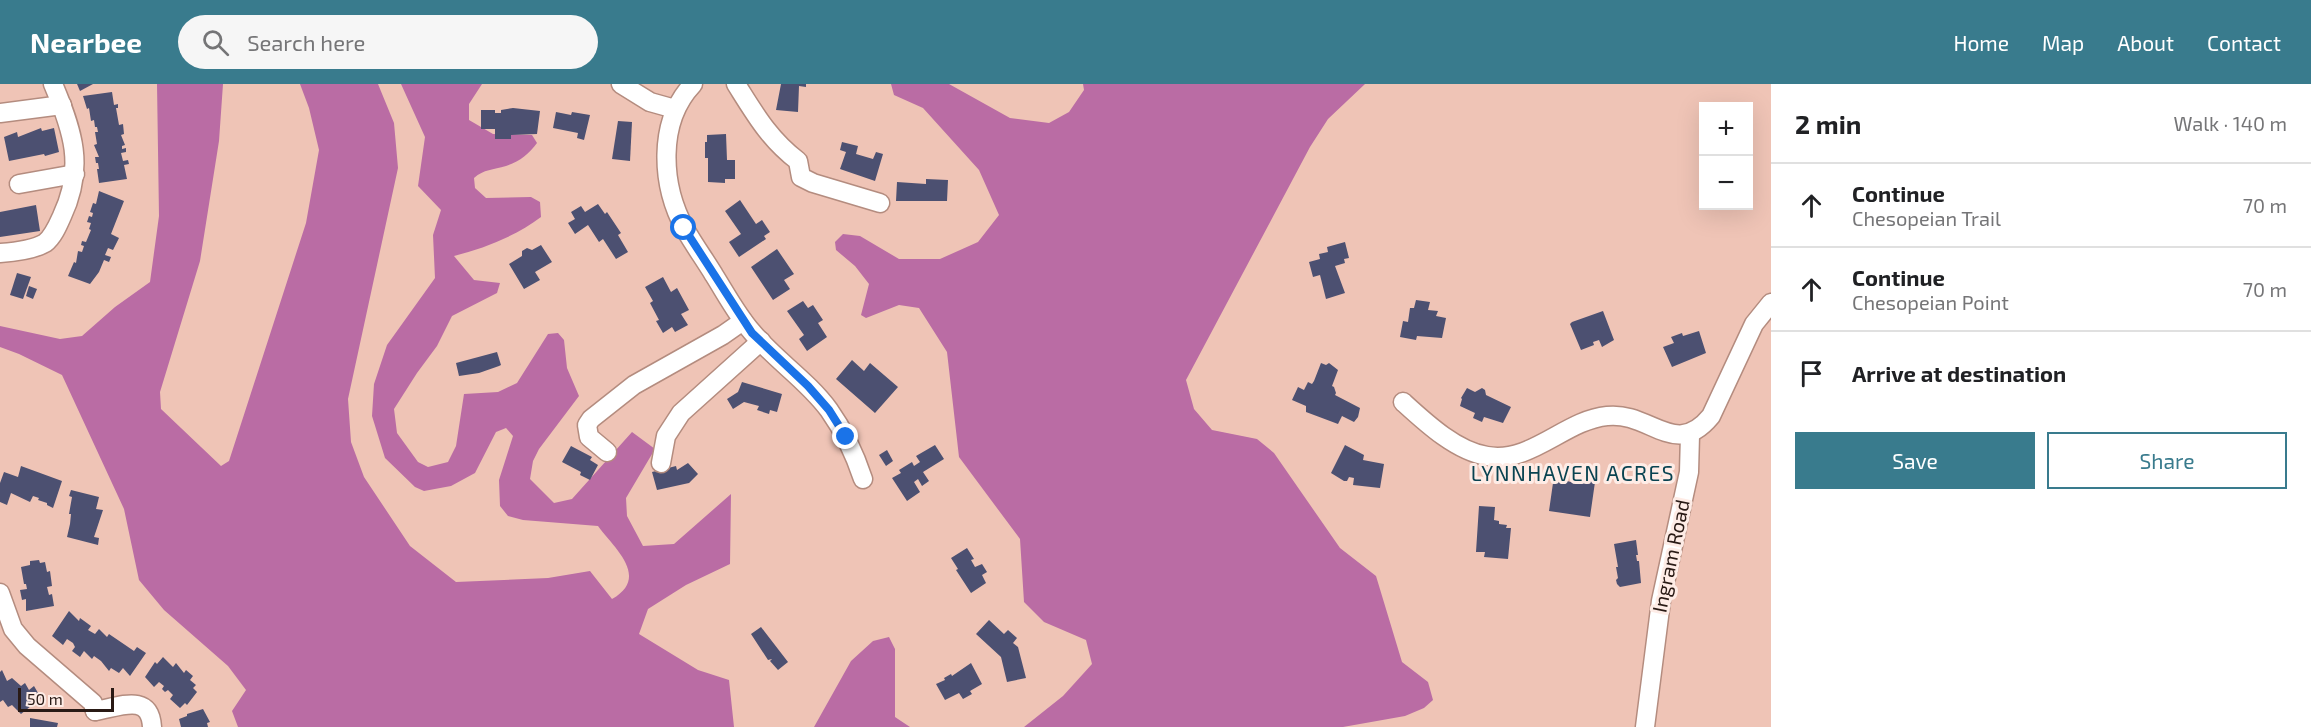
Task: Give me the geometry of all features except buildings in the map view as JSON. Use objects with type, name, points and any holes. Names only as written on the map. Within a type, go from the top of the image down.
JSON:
[{"type":"street","points":[[0,253],[35,247],[50,237],[68,203],[75,174],[75,149],[72,130],[53,84]]},
{"type":"street","points":[[621,84],[650,102],[675,109]]},
{"type":"street","points":[[693,84],[675,109],[670,122],[668,141],[667,172],[673,198],[684,228],[743,321],[829,410],[846,437],[863,479]]},
{"type":"street","points":[[736,84],[773,139],[798,160],[801,177],[813,183],[880,203]]},
{"type":"street","points":[[0,113],[62,105]]},
{"type":"street","points":[[19,184],[75,174]]},
{"type":"street","points":[[1403,402],[1439,432],[1467,450],[1489,457],[1517,454],[1582,423],[1608,416],[1642,421],[1680,436],[1690,435],[1701,428],[1711,416],[1754,324],[1771,303]]},
{"type":"street","points":[[607,452],[589,437],[587,425],[591,419],[634,385],[723,335],[743,321]]},
{"type":"street","points":[[661,462],[666,436],[681,412],[761,342]]},
{"type":"street","name":"Ingram Road","points":[[1645,727],[1661,601],[1689,472],[1690,435]]},
{"type":"street","points":[[0,593],[9,620],[20,638],[43,662],[93,703],[91,719]]},
{"type":"street","points":[[91,719],[122,705],[134,704],[144,706],[149,712],[152,727]]},
{"type":"shaded area","points":[[157,84],[223,84],[219,141],[200,261],[160,392],[161,409],[221,466],[229,461],[306,223],[319,150],[309,108],[300,84],[378,84],[394,123],[398,168],[348,399],[351,442],[364,477],[410,546],[456,582],[548,578],[590,571],[612,599],[623,590],[628,582],[629,572],[620,553],[598,526],[523,520],[508,516],[500,506],[499,480],[513,436],[506,428],[496,432],[475,473],[451,486],[424,491],[415,487],[385,458],[372,416],[374,384],[387,345],[435,278],[433,235],[441,210],[418,186],[425,137],[401,84],[482,84],[469,104],[469,120],[493,134],[532,135],[537,143],[527,154],[511,164],[478,175],[474,178],[475,188],[486,198],[531,197],[540,202],[541,217],[500,241],[454,256],[474,280],[500,283],[497,293],[452,316],[437,346],[394,409],[397,433],[418,462],[428,467],[448,462],[456,446],[464,394],[498,392],[517,383],[548,334],[558,333],[564,340],[567,368],[579,396],[539,449],[533,461],[530,479],[554,503],[572,499],[632,432],[655,449],[626,498],[627,516],[643,546],[674,544],[731,494],[730,564],[686,585],[648,609],[639,634],[698,670],[729,680],[734,727],[238,727],[232,711],[246,690],[228,666],[164,610],[139,580],[124,509],[62,375],[0,347],[0,326],[60,339],[82,336],[115,307],[150,282],[159,216]]},
{"type":"shaded area","points":[[891,84],[949,84],[1010,118],[1049,123],[1069,112],[1084,90],[1083,84],[1365,84],[1328,119],[1310,147],[1186,380],[1194,409],[1212,430],[1257,439],[1274,453],[1340,548],[1376,576],[1402,662],[1428,682],[1433,700],[1424,708],[1405,716],[1343,727],[1024,727],[1063,696],[1092,664],[1086,640],[1044,622],[1024,602],[1020,539],[959,457],[947,352],[919,308],[899,305],[866,318],[861,315],[869,284],[855,266],[836,250],[835,242],[843,234],[860,236],[899,259],[940,259],[978,242],[999,215],[979,170],[923,108],[894,95]]},
{"type":"shaded area","points":[[889,637],[895,649],[895,717],[910,727],[814,727],[851,661],[873,641]]},
{"type":"district","name":"LYNNHAVEN ACRES","points":[[1573,474]]},
{"type":"route","points":[[684,228],[752,333],[808,386],[829,410],[846,437]]}]
